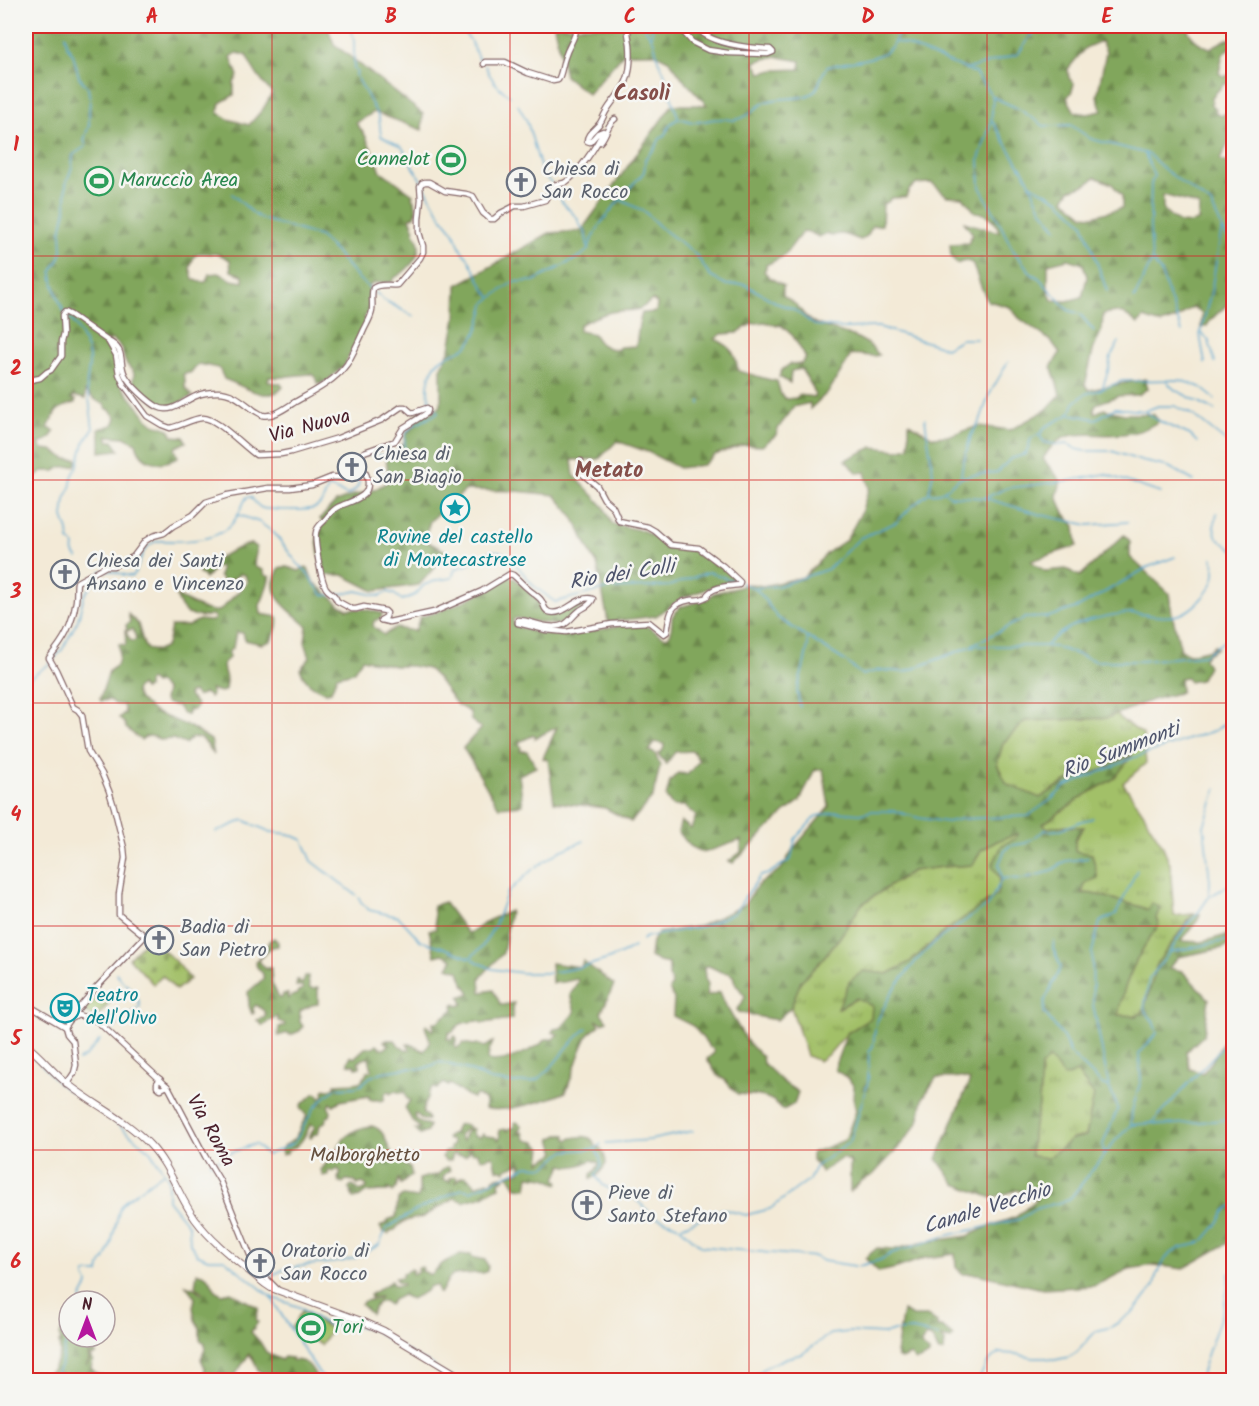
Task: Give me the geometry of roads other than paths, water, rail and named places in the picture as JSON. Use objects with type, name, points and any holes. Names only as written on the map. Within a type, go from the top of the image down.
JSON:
[{"type":"main road","points":[[26,1045],[66,1084],[127,1124],[151,1146],[168,1168],[185,1202],[207,1235],[225,1252],[268,1283],[375,1326],[466,1380]]},
{"type":"street","points":[[484,64],[485,62],[505,62],[528,73],[553,81],[558,80],[566,53],[576,36],[577,26]]},
{"type":"street","points":[[594,148],[602,131],[590,142],[586,141],[588,136],[601,121],[626,82],[630,67],[628,26]]},
{"type":"street","points":[[678,26],[692,42],[713,51],[768,54],[773,52],[770,48],[749,47],[710,38],[696,26]]},
{"type":"street","points":[[594,148],[605,137],[610,122],[615,119]]},
{"type":"street","name":"Via Nuova","points":[[108,341],[116,345],[120,352],[127,378],[145,396],[166,410],[201,394],[218,392],[239,398],[261,415],[269,415],[282,410],[330,380],[346,366],[372,314],[373,288],[397,285],[420,258],[423,252],[419,232],[420,186],[422,183],[429,182],[445,191],[473,196],[483,213],[490,219],[494,219],[515,206],[545,200],[554,185],[564,183],[569,179],[594,148]]},
{"type":"street","points":[[26,381],[40,378],[51,370],[61,356],[64,313],[71,315],[108,341]]},
{"type":"street","name":"Via Nuova","points":[[80,1011],[96,988],[145,936],[119,915],[118,894],[125,857],[121,832],[103,776],[88,751],[82,715],[73,706],[49,659],[66,635],[77,599],[77,582],[106,566],[119,564],[133,557],[145,541],[164,533],[194,515],[206,502],[251,491],[312,485],[351,473],[364,452],[394,441],[403,428],[427,413],[428,409],[412,413],[405,407],[401,407],[382,420],[338,438],[281,454],[256,455],[221,426],[206,418],[170,428],[151,419],[124,385],[118,374],[116,355],[108,341]]},
{"type":"street","points":[[340,477],[351,478],[360,468],[365,470],[368,488],[366,493],[360,497],[336,508],[316,532],[322,578],[327,589],[335,594],[337,601],[352,609],[364,607],[385,611],[386,617],[381,620],[389,622],[434,612],[482,591],[510,574],[541,600],[549,612],[567,608],[584,599],[593,599],[592,603],[561,626],[549,627],[523,620],[518,620],[518,623],[546,630],[569,632],[612,624],[649,622],[663,634],[667,632],[669,615],[676,606],[686,600],[706,598],[711,591],[739,583],[719,562],[699,548],[671,545],[648,527],[619,521],[613,507],[604,499],[597,486],[580,472],[580,460]]},
{"type":"street","points":[[26,1004],[66,1027]]},
{"type":"street","points":[[66,1084],[75,1071],[76,1065],[74,1041],[66,1027],[70,1019],[80,1011]]},
{"type":"street","name":"Via Roma","points":[[80,1011],[97,1021],[163,1083],[220,1181],[250,1255],[268,1283]]},
{"type":"waterway","points":[[351,26],[354,42],[354,69],[379,118],[381,136],[402,147],[491,297]]},
{"type":"waterway","points":[[459,26],[470,40],[479,60]]},
{"type":"waterway","points":[[644,26],[654,42],[678,117]]},
{"type":"waterway","points":[[652,26],[652,36]]},
{"type":"waterway","points":[[363,456],[395,455],[404,452],[405,435],[408,430],[438,412],[429,395],[428,383],[432,371],[443,358],[462,349],[472,341],[486,302],[510,284],[534,281],[588,250],[601,223],[643,174],[645,159],[673,122],[678,119],[693,122],[734,120],[748,115],[766,102],[811,94],[817,88],[827,67],[870,58],[886,52],[893,45],[902,26]]},
{"type":"waterway","points":[[968,69],[1018,54],[1028,39],[1042,26]]},
{"type":"waterway","points":[[65,35],[79,77],[88,88],[90,100],[89,125],[84,140],[86,146],[73,155],[72,167],[66,184],[66,209],[61,232],[62,250],[52,271],[54,287],[65,314],[79,331],[89,358],[87,392],[93,429],[84,443],[72,477],[65,499],[63,517],[69,540],[74,545],[74,552],[78,558]]},
{"type":"waterway","points":[[896,42],[975,73],[993,97],[1019,109],[1044,126],[1071,125],[1091,139],[1148,154],[1165,170],[1211,204],[1226,236],[1234,242]]},
{"type":"waterway","points":[[485,65],[495,83],[510,96]]},
{"type":"waterway","points":[[993,97],[991,123],[979,159],[980,187],[1013,250],[1032,274],[1039,278],[1068,310],[1080,314],[1094,331]]},
{"type":"waterway","points":[[518,105],[527,121],[542,173],[551,183]]},
{"type":"waterway","points":[[992,121],[1028,179],[1041,209],[1057,228]]},
{"type":"waterway","points":[[1134,299],[1152,261],[1151,184],[1154,176],[1145,154]]},
{"type":"waterway","points":[[1030,184],[1059,200],[1083,223],[1107,291]]},
{"type":"waterway","points":[[555,187],[562,202],[577,218],[585,231],[588,247]]},
{"type":"waterway","points":[[232,194],[262,219],[319,236],[370,289]]},
{"type":"waterway","points":[[621,200],[645,212],[660,227],[688,248],[697,256],[711,277],[727,285],[744,284],[779,304],[793,309],[814,325],[842,328],[879,327],[946,348],[961,339],[976,339]]},
{"type":"waterway","points":[[1205,363],[1200,335],[1211,292],[1222,227]]},
{"type":"waterway","points":[[1153,261],[1161,273],[1182,332]]},
{"type":"waterway","points":[[375,292],[384,300],[413,316]]},
{"type":"waterway","points":[[1202,334],[1209,341],[1215,362]]},
{"type":"waterway","points":[[1102,389],[1111,356],[1119,342]]},
{"type":"waterway","points":[[961,477],[971,435],[980,421],[989,395],[1008,362]]},
{"type":"waterway","points":[[741,583],[755,588],[778,586],[828,569],[860,538],[897,522],[929,493],[941,492],[963,477],[998,472],[1010,459],[1026,454],[1031,438],[1041,433],[1045,427],[1070,414],[1074,403],[1085,394],[1122,381],[1180,380],[1200,387],[1215,399]]},
{"type":"waterway","points":[[1167,382],[1175,390],[1215,410]]},
{"type":"waterway","points":[[1070,414],[1096,419],[1115,408],[1145,411],[1158,406],[1175,406],[1193,415],[1234,448]]},
{"type":"waterway","points":[[1145,411],[1152,417],[1190,435],[1197,442]]},
{"type":"waterway","points":[[925,419],[933,473],[929,492]]},
{"type":"waterway","points":[[1039,435],[1044,442],[1058,445],[1068,444],[1085,451],[1112,451],[1169,467],[1194,481]]},
{"type":"waterway","points":[[26,686],[31,677],[48,665],[62,650],[78,620],[84,595],[101,571],[133,576],[144,551],[154,542],[182,541],[217,535],[231,525],[247,497],[251,497],[259,506],[266,509],[315,508],[322,502],[328,488],[347,495],[354,491],[359,483],[359,472]]},
{"type":"waterway","points":[[945,492],[950,496],[985,498],[1007,488],[1105,474],[1160,493]]},
{"type":"waterway","points":[[985,498],[1042,515],[1088,525],[1128,522]]},
{"type":"waterway","points":[[1217,513],[1214,527],[1217,538],[1234,551]]},
{"type":"waterway","name":"Rio dei Colli","points":[[239,515],[259,522],[274,533],[305,570],[322,595],[331,595]]},
{"type":"waterway","name":"Rio dei Colli","points":[[336,595],[357,591],[379,596],[388,592],[402,600],[415,595],[424,585],[452,578],[455,569],[491,551],[499,551],[509,556],[534,586],[555,602],[606,589],[669,586],[709,572],[736,582]]},
{"type":"waterway","points":[[972,645],[1025,618],[1048,617],[1079,607],[1148,567],[1175,557]]},
{"type":"waterway","points":[[1046,645],[1069,628],[1094,619],[1127,613],[1167,617],[1184,613],[1195,605],[1210,587],[1215,573],[1212,557]]},
{"type":"waterway","points":[[755,588],[778,618],[845,661],[862,675],[880,670],[905,672],[976,646],[1045,646],[1056,647],[1096,661],[1141,661],[1204,655],[1224,641]]},
{"type":"waterway","points":[[800,707],[797,691],[808,645],[807,638]]},
{"type":"waterway","name":"Rio Summonti","points":[[642,940],[646,937],[704,926],[734,913],[760,876],[768,874],[791,859],[795,839],[816,816],[837,812],[860,814],[872,811],[894,811],[947,822],[961,819],[1028,816],[1052,799],[1064,787],[1133,758],[1216,730],[1227,721],[1233,700],[1224,685],[1229,677]]},
{"type":"waterway","points":[[1131,1124],[1132,1111],[1141,1080],[1139,1054],[1157,1033],[1153,1021],[1144,1009],[1149,979],[1170,952],[1186,925],[1195,917],[1209,897],[1210,881],[1204,826],[1217,788]]},
{"type":"waterway","points":[[809,1180],[815,1167],[850,1142],[868,1082],[869,1052],[873,1046],[876,1023],[892,992],[916,961],[936,941],[988,905],[1002,879],[999,864],[1009,846],[1026,843],[1045,830],[1058,830],[1093,818]]},
{"type":"waterway","points":[[216,832],[244,820],[252,824]]},
{"type":"waterway","points":[[254,825],[303,840],[312,861],[356,895]]},
{"type":"waterway","points":[[536,867],[560,851],[584,841]]},
{"type":"waterway","points":[[1003,879],[1021,879],[1049,872],[1066,861],[1088,858]]},
{"type":"waterway","points":[[359,898],[369,910],[399,917],[421,941],[470,958],[482,947],[495,925],[507,893],[533,869]]},
{"type":"waterway","points":[[1104,1155],[1103,1144],[1118,1108],[1109,1087],[1093,1004],[1092,952],[1100,922],[1116,914],[1137,870]]},
{"type":"waterway","points":[[1209,897],[1234,882]]},
{"type":"waterway","points":[[1170,952],[1234,937]]},
{"type":"waterway","points":[[1054,941],[1053,948],[1061,967],[1045,1000],[1044,1012],[1063,1037],[1071,1054],[1102,1084],[1109,1087]]},
{"type":"waterway","name":"Rio Summonti","points":[[554,972],[595,963],[634,947]]},
{"type":"waterway","name":"Rio Summonti","points":[[472,959],[492,969],[523,973],[549,973]]},
{"type":"waterway","points":[[116,973],[131,988]]},
{"type":"waterway","points":[[122,1021],[140,1007],[138,998]]},
{"type":"waterway","points":[[111,1030],[120,1023]]},
{"type":"waterway","points":[[210,1163],[255,1144],[267,1155],[294,1143],[314,1108],[327,1095],[337,1088],[361,1085],[370,1077],[382,1072],[408,1068],[423,1069],[440,1062],[469,1070],[490,1080],[513,1083],[537,1080],[587,1028]]},
{"type":"waterway","points":[[1152,1123],[1234,1034]]},
{"type":"waterway","points":[[78,1061],[86,1056],[100,1040]]},
{"type":"waterway","points":[[26,1050],[59,1084],[110,1118],[150,1151],[168,1178],[168,1200],[189,1226],[190,1244],[197,1254],[208,1259],[224,1259],[271,1297],[299,1307],[331,1326],[374,1330],[453,1380]]},
{"type":"waterway","name":"Canale Vecchio","points":[[859,1266],[945,1236],[1020,1219],[1035,1209],[1069,1200],[1115,1141],[1131,1125],[1224,1120],[1234,1116]]},
{"type":"waterway","points":[[623,1142],[650,1140],[693,1131]]},
{"type":"waterway","points":[[606,1143],[621,1142]]},
{"type":"waterway","points":[[268,1277],[285,1269],[355,1258],[379,1245],[387,1228],[417,1210],[462,1189],[471,1191],[527,1166],[545,1167],[565,1151],[595,1149],[601,1144]]},
{"type":"waterway","name":"Canale Vecchio","points":[[595,1149],[601,1162],[600,1169],[595,1175],[603,1185],[633,1197],[655,1217],[677,1225],[701,1246],[737,1250]]},
{"type":"waterway","points":[[87,1281],[86,1273],[99,1273],[100,1266],[105,1260],[120,1207],[163,1173]]},
{"type":"waterway","points":[[681,1227],[722,1209],[746,1215],[770,1209],[807,1181]]},
{"type":"waterway","points":[[1204,1240],[1226,1210],[1234,1204]]},
{"type":"waterway","points":[[978,1380],[988,1362],[999,1353],[1055,1360],[1069,1357],[1077,1352],[1096,1331],[1111,1327],[1134,1311],[1154,1286],[1156,1276],[1170,1254],[1179,1248],[1202,1241]]},
{"type":"waterway","name":"Canale Vecchio","points":[[738,1250],[816,1257],[823,1261],[855,1266]]},
{"type":"waterway","points":[[1200,1380],[1225,1301],[1229,1273]]},
{"type":"waterway","points":[[86,1289],[88,1283]]},
{"type":"waterway","points":[[272,1298],[319,1373],[325,1378],[334,1380]]},
{"type":"waterway","points":[[747,1380],[766,1367],[802,1354],[830,1334],[849,1332],[884,1334],[913,1330],[938,1336]]},
{"type":"waterway","points":[[53,1380],[61,1365],[64,1349]]},
{"type":"place","name":"Cannelot","points":[[451,160]]},
{"type":"place","name":"Maruccio Area","points":[[99,181]]},
{"type":"place","name":"Chiesa di San Rocco","points":[[521,182]]},
{"type":"place","name":"Chiesa di San Biagio","points":[[352,467]]},
{"type":"place","name":"Rovine del castello di Montecastrese","points":[[455,508]]},
{"type":"place","name":"Chiesa dei Santi Ansano e Vincenzo","points":[[65,574]]},
{"type":"place","name":"Badia di San Pietro","points":[[159,940]]},
{"type":"place","name":"Teatro dell'Olivo","points":[[65,1008]]},
{"type":"place","name":"Pieve di Santo Stefano","points":[[587,1205]]},
{"type":"place","name":"Oratorio di San Rocco","points":[[260,1263]]},
{"type":"place","name":"Tori","points":[[311,1328]]},
{"type":"district","name":"Casoli","points":[[642,94]]},
{"type":"district","name":"Metato","points":[[609,471]]},
{"type":"park label","name":"Malborghetto","points":[[365,1156]]}]
